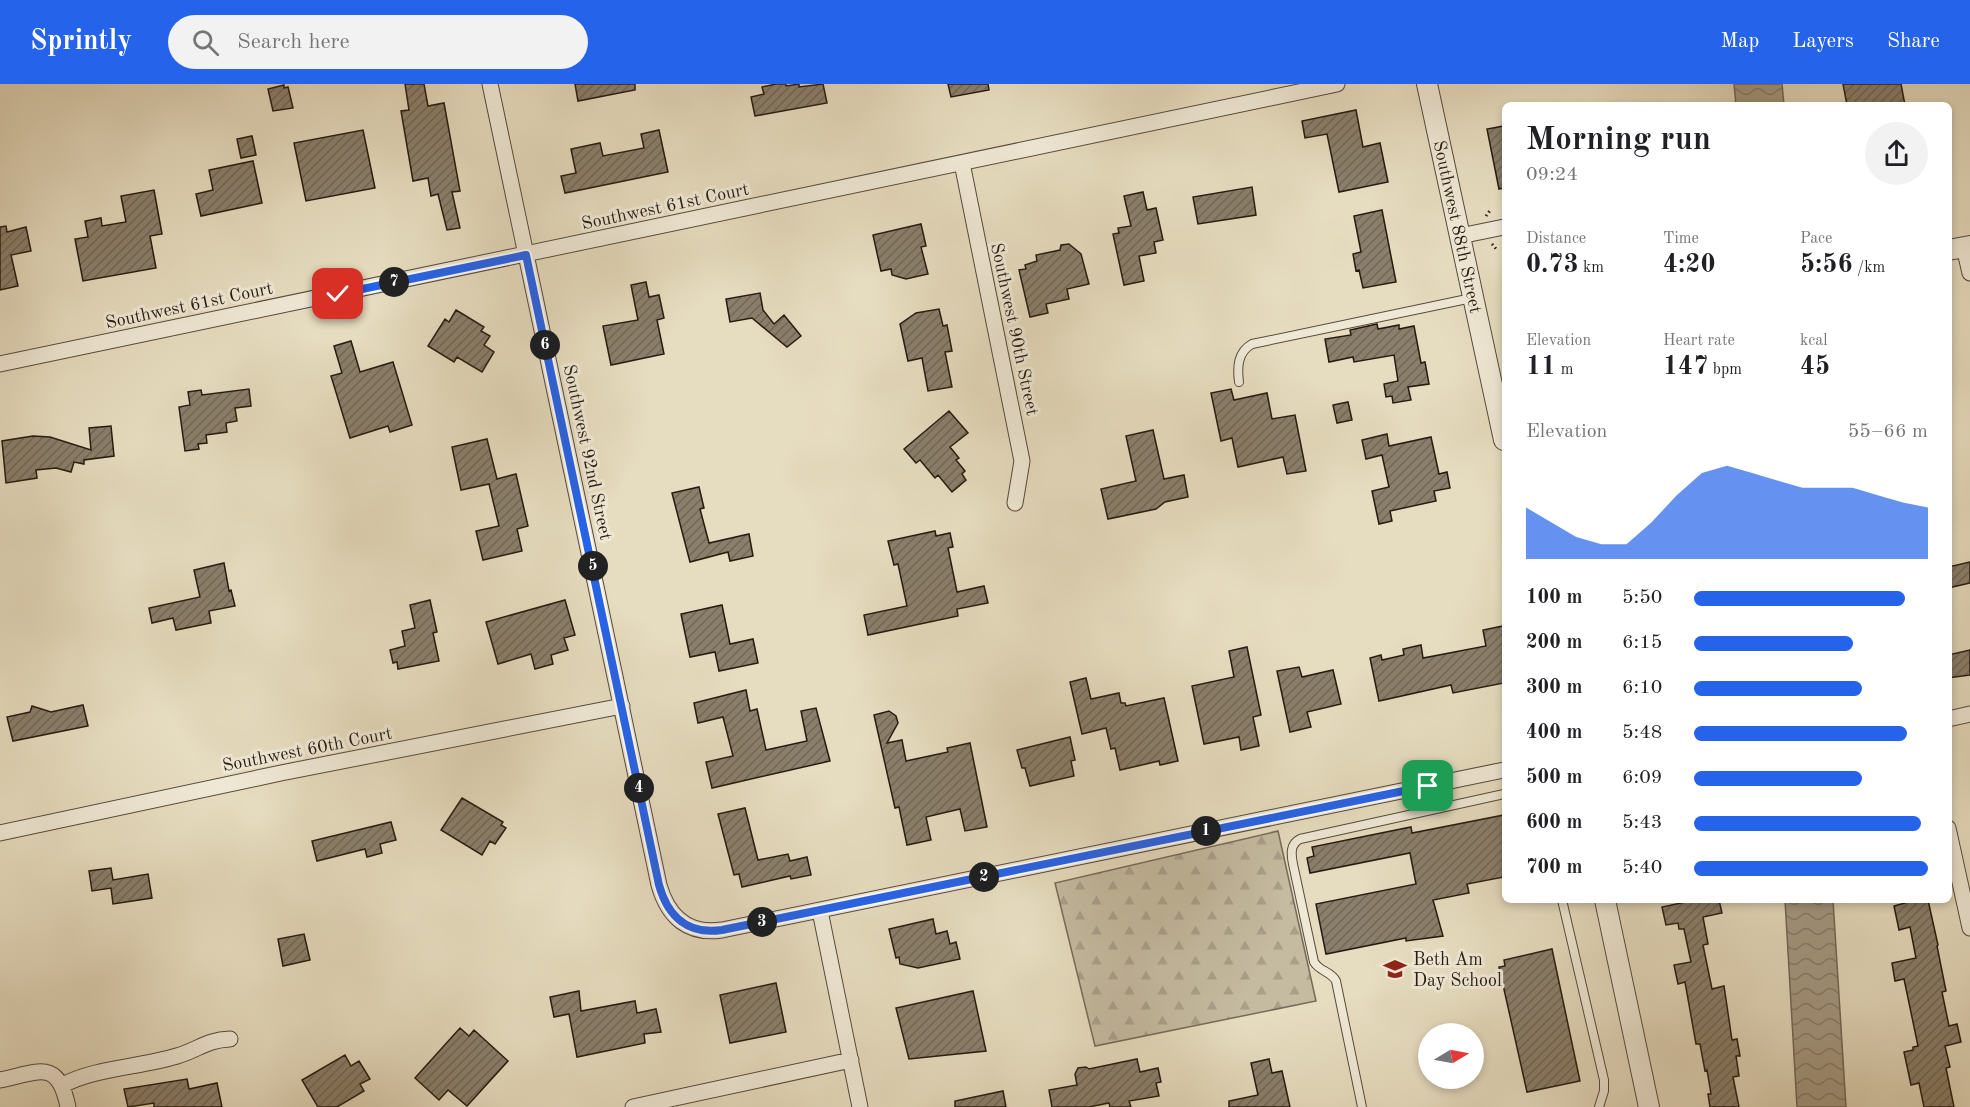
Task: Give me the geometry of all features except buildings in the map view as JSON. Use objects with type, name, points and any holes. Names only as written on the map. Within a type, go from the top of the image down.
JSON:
[{"type":"street","name":"Southwest 92nd Street","points":[[490,84],[663,897],[668,908],[686,924],[695,929],[712,932],[820,911]]},
{"type":"street","name":"Southwest 61st Court","points":[[0,364],[1337,84]]},
{"type":"street","name":"Southwest 88th Street","points":[[1427,84],[1502,431]]},
{"type":"street","name":"Southwest 90th Street","points":[[962,163],[1022,461],[1015,503]]},
{"type":"street","points":[[1460,236],[1502,227]]},
{"type":"street","points":[[1961,248],[1970,273]]},
{"type":"street","name":"Southwest 60th Court","points":[[0,833],[281,773],[622,706]]},
{"type":"street","points":[[1952,718],[1970,714]]},
{"type":"street","points":[[860,1107],[820,911],[1502,770]]},
{"type":"street","points":[[1952,846],[1970,928]]},
{"type":"street","points":[[1606,903],[1649,1107]]},
{"type":"street","points":[[59,1081],[175,1057],[212,1041],[230,1039]]},
{"type":"street","points":[[633,1107],[851,1060]]},
{"type":"street","points":[[0,1080],[40,1071],[49,1072],[59,1081],[68,1107]]},
{"type":"lane","points":[[1239,382],[1240,358],[1244,349],[1252,344],[1473,298]]},
{"type":"lane","points":[[1362,1107],[1336,981],[1330,973],[1317,968],[1314,962],[1293,864],[1293,845],[1300,839],[1502,794]]},
{"type":"lane","points":[[1563,903],[1603,1071],[1604,1090],[1599,1107]]},
{"type":"green space","points":[[1278,831],[1316,1001],[1095,1046],[1055,883]]},
{"type":"water","points":[[1734,84],[1782,84],[1784,102],[1736,102]]},
{"type":"water","points":[[1785,903],[1833,903],[1846,1107],[1797,1107]]},
{"type":"place","name":"Beth Am Day School","points":[[1395,969]]},
{"type":"route","points":[[338,294],[526,255],[659,885],[668,908],[678,919],[695,929],[712,932],[820,911],[1428,786]]}]
